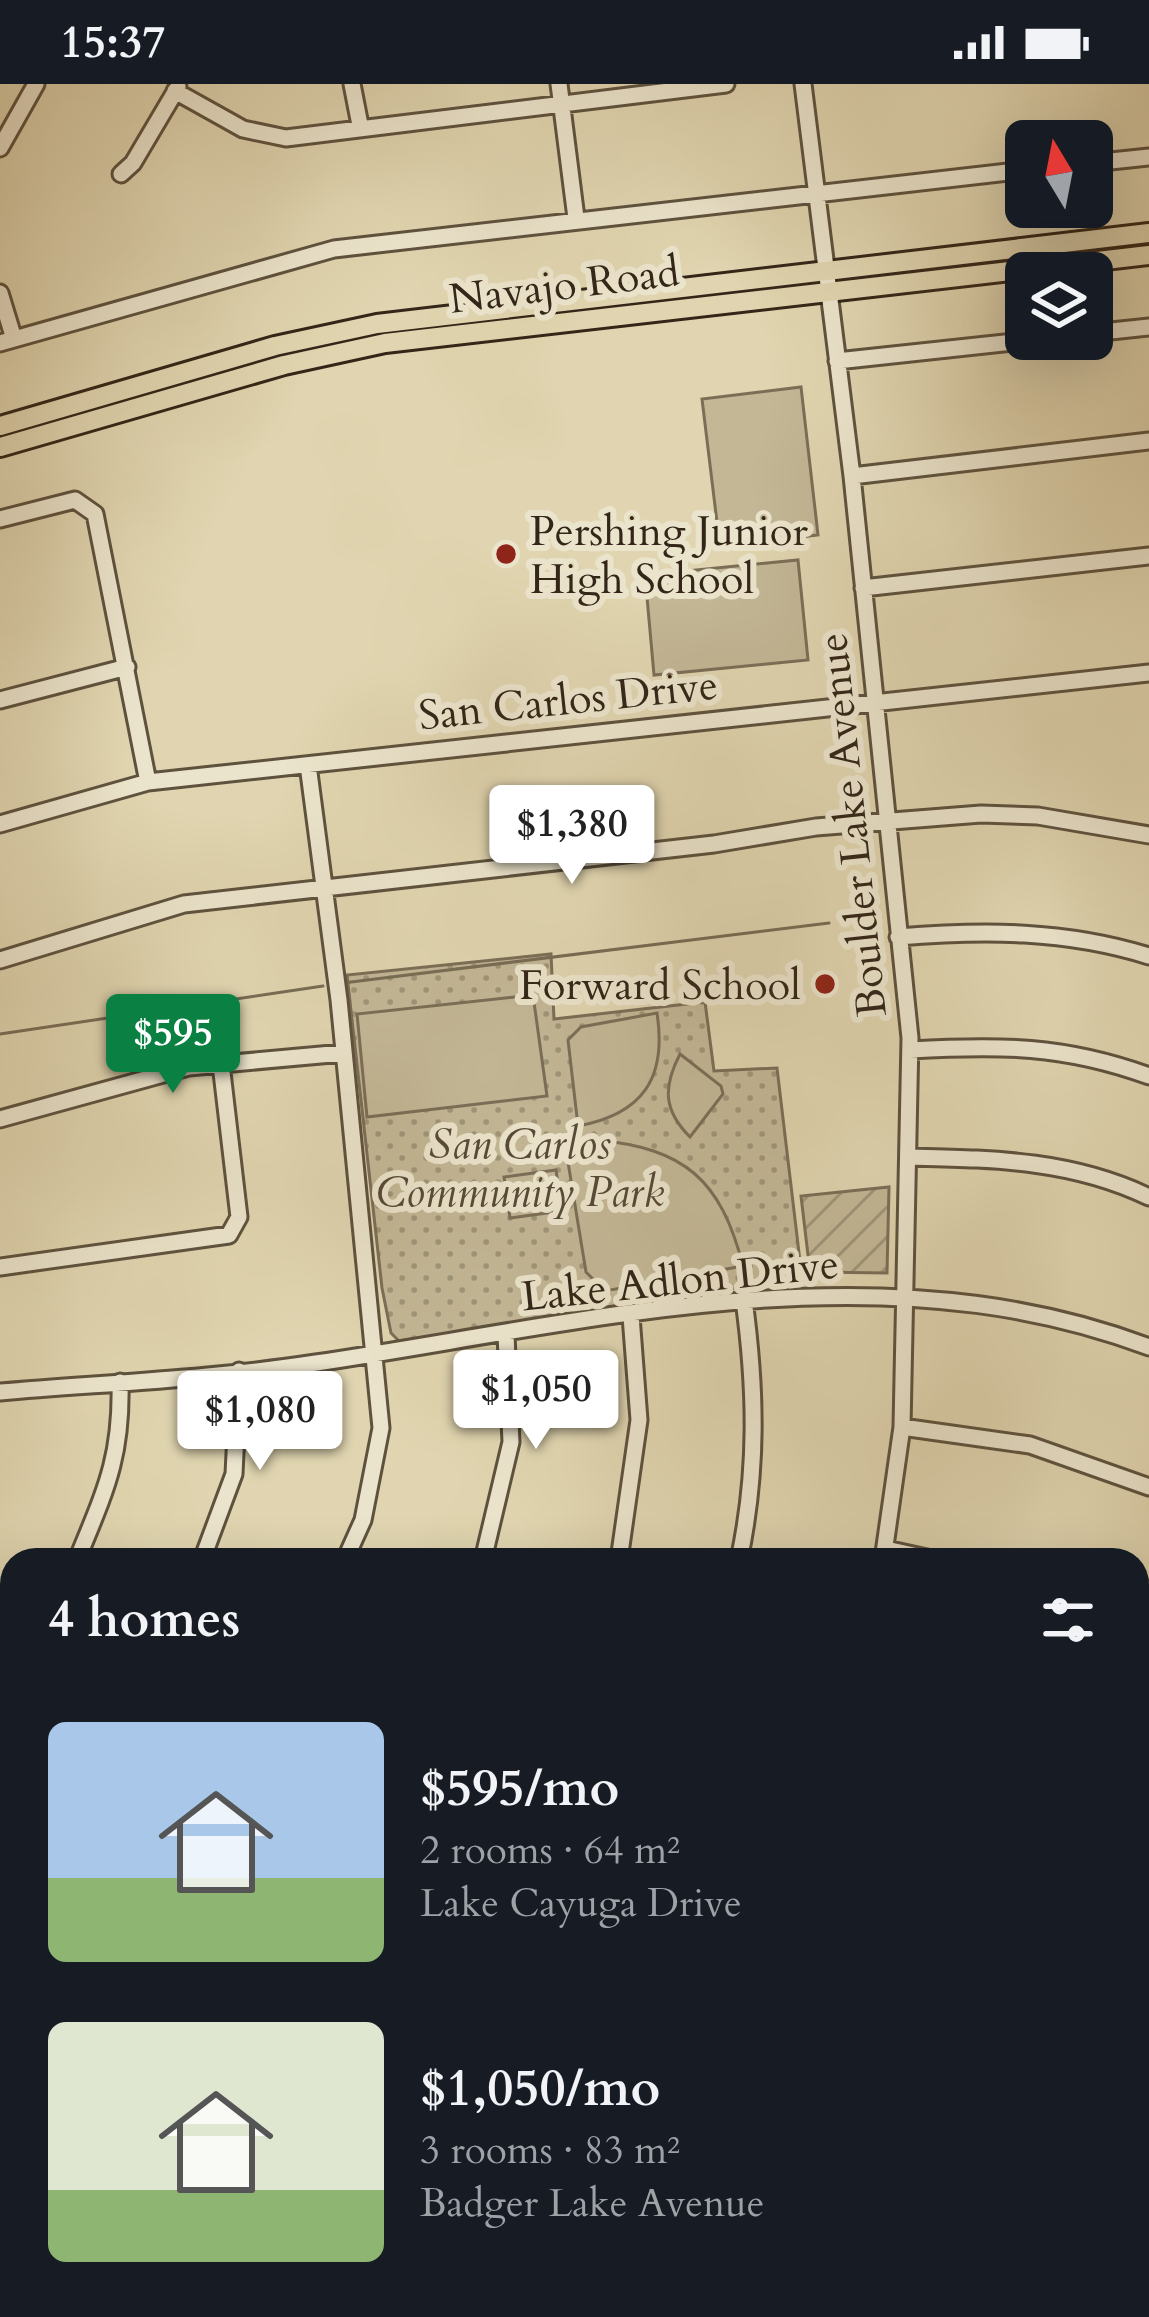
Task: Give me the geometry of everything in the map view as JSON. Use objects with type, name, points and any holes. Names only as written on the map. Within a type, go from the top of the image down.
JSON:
[{"type":"main road","name":"Navajo Road","points":[[0,447],[284,364],[385,343],[1149,233]]},
{"type":"main road","name":"Navajo Road","points":[[0,426],[275,346],[377,324],[827,279],[1149,255]]},
{"type":"street","points":[[0,148],[36,84]]},
{"type":"street","points":[[352,84],[361,125]]},
{"type":"street","points":[[559,84],[576,218]]},
{"type":"street","points":[[121,174],[134,163],[177,88],[243,129],[295,137],[361,125],[726,84]]},
{"type":"street","name":"Boulder Lake Avenue","points":[[803,84],[852,476],[910,1049],[902,1426],[886,1548]]},
{"type":"street","points":[[1113,161],[1149,157]]},
{"type":"street","points":[[0,293],[7,341],[334,249],[1005,172]]},
{"type":"street","points":[[1113,331],[1149,327]]},
{"type":"street","points":[[837,361],[1005,343]]},
{"type":"street","points":[[852,476],[1149,441]]},
{"type":"street","points":[[0,519],[75,500],[95,514],[148,782]]},
{"type":"street","points":[[863,588],[1149,556]]},
{"type":"street","points":[[0,700],[127,667]]},
{"type":"street","name":"San Carlos Drive","points":[[0,824],[148,782],[1149,673]]},
{"type":"street","points":[[308,765],[377,1353],[379,1454],[363,1520],[350,1548]]},
{"type":"street","points":[[0,960],[184,904],[886,820],[1038,816],[1149,835]]},
{"type":"street","points":[[898,937],[1048,934],[1149,956]]},
{"type":"street","points":[[910,1049],[981,1043],[1034,1047],[1106,1060],[1149,1076]]},
{"type":"street","points":[[0,1119],[137,1077],[343,1053]]},
{"type":"street","points":[[0,1267],[222,1238],[239,1217],[221,1064]]},
{"type":"street","points":[[911,1157],[1035,1162],[1091,1174],[1149,1197]]},
{"type":"street","name":"Lake Adlon Drive","points":[[0,1392],[238,1371],[745,1300],[828,1294],[1009,1308],[1149,1347]]},
{"type":"street","points":[[741,1548],[753,1481],[757,1409],[745,1300]]},
{"type":"street","points":[[621,1548],[639,1420],[631,1316]]},
{"type":"street","points":[[486,1548],[511,1442],[506,1335]]},
{"type":"street","points":[[206,1548],[234,1474],[238,1371]]},
{"type":"street","points":[[82,1548],[116,1464],[122,1437],[120,1382]]},
{"type":"street","points":[[902,1426],[1030,1445],[1149,1486]]},
{"type":"green space","points":[[801,387],[818,535],[720,547],[702,399]]},
{"type":"green space","points":[[798,560],[808,660],[654,675],[645,575]]},
{"type":"green space","name":"San Carlos Community Park","points":[[551,954],[554,1019],[705,1002],[714,1071],[777,1068],[802,1278],[399,1341],[391,1333],[382,1288],[347,975]]},
{"type":"green space","points":[[533,995],[547,1096],[367,1117],[357,1014]]},
{"type":"green space","points":[[657,1013],[658,1056],[646,1089],[619,1112],[578,1126],[568,1040],[581,1027]]},
{"type":"green space","points":[[680,1054],[721,1086],[723,1094],[690,1137],[668,1098]]},
{"type":"green space","points":[[596,1140],[653,1151],[695,1174],[723,1211],[743,1266],[605,1291],[586,1272],[566,1150]]},
{"type":"green space","points":[[556,1170],[562,1211],[510,1218],[504,1177]]},
{"type":"green space","points":[[889,1187],[887,1273],[810,1272],[801,1196]]},
{"type":"waterway","points":[[343,983],[829,923]]},
{"type":"waterway","points":[[0,1034],[323,986]]},
{"type":"place","name":"Pershing Junior High School","points":[[506,554]]},
{"type":"place","name":"Forward School","points":[[825,984]]}]
